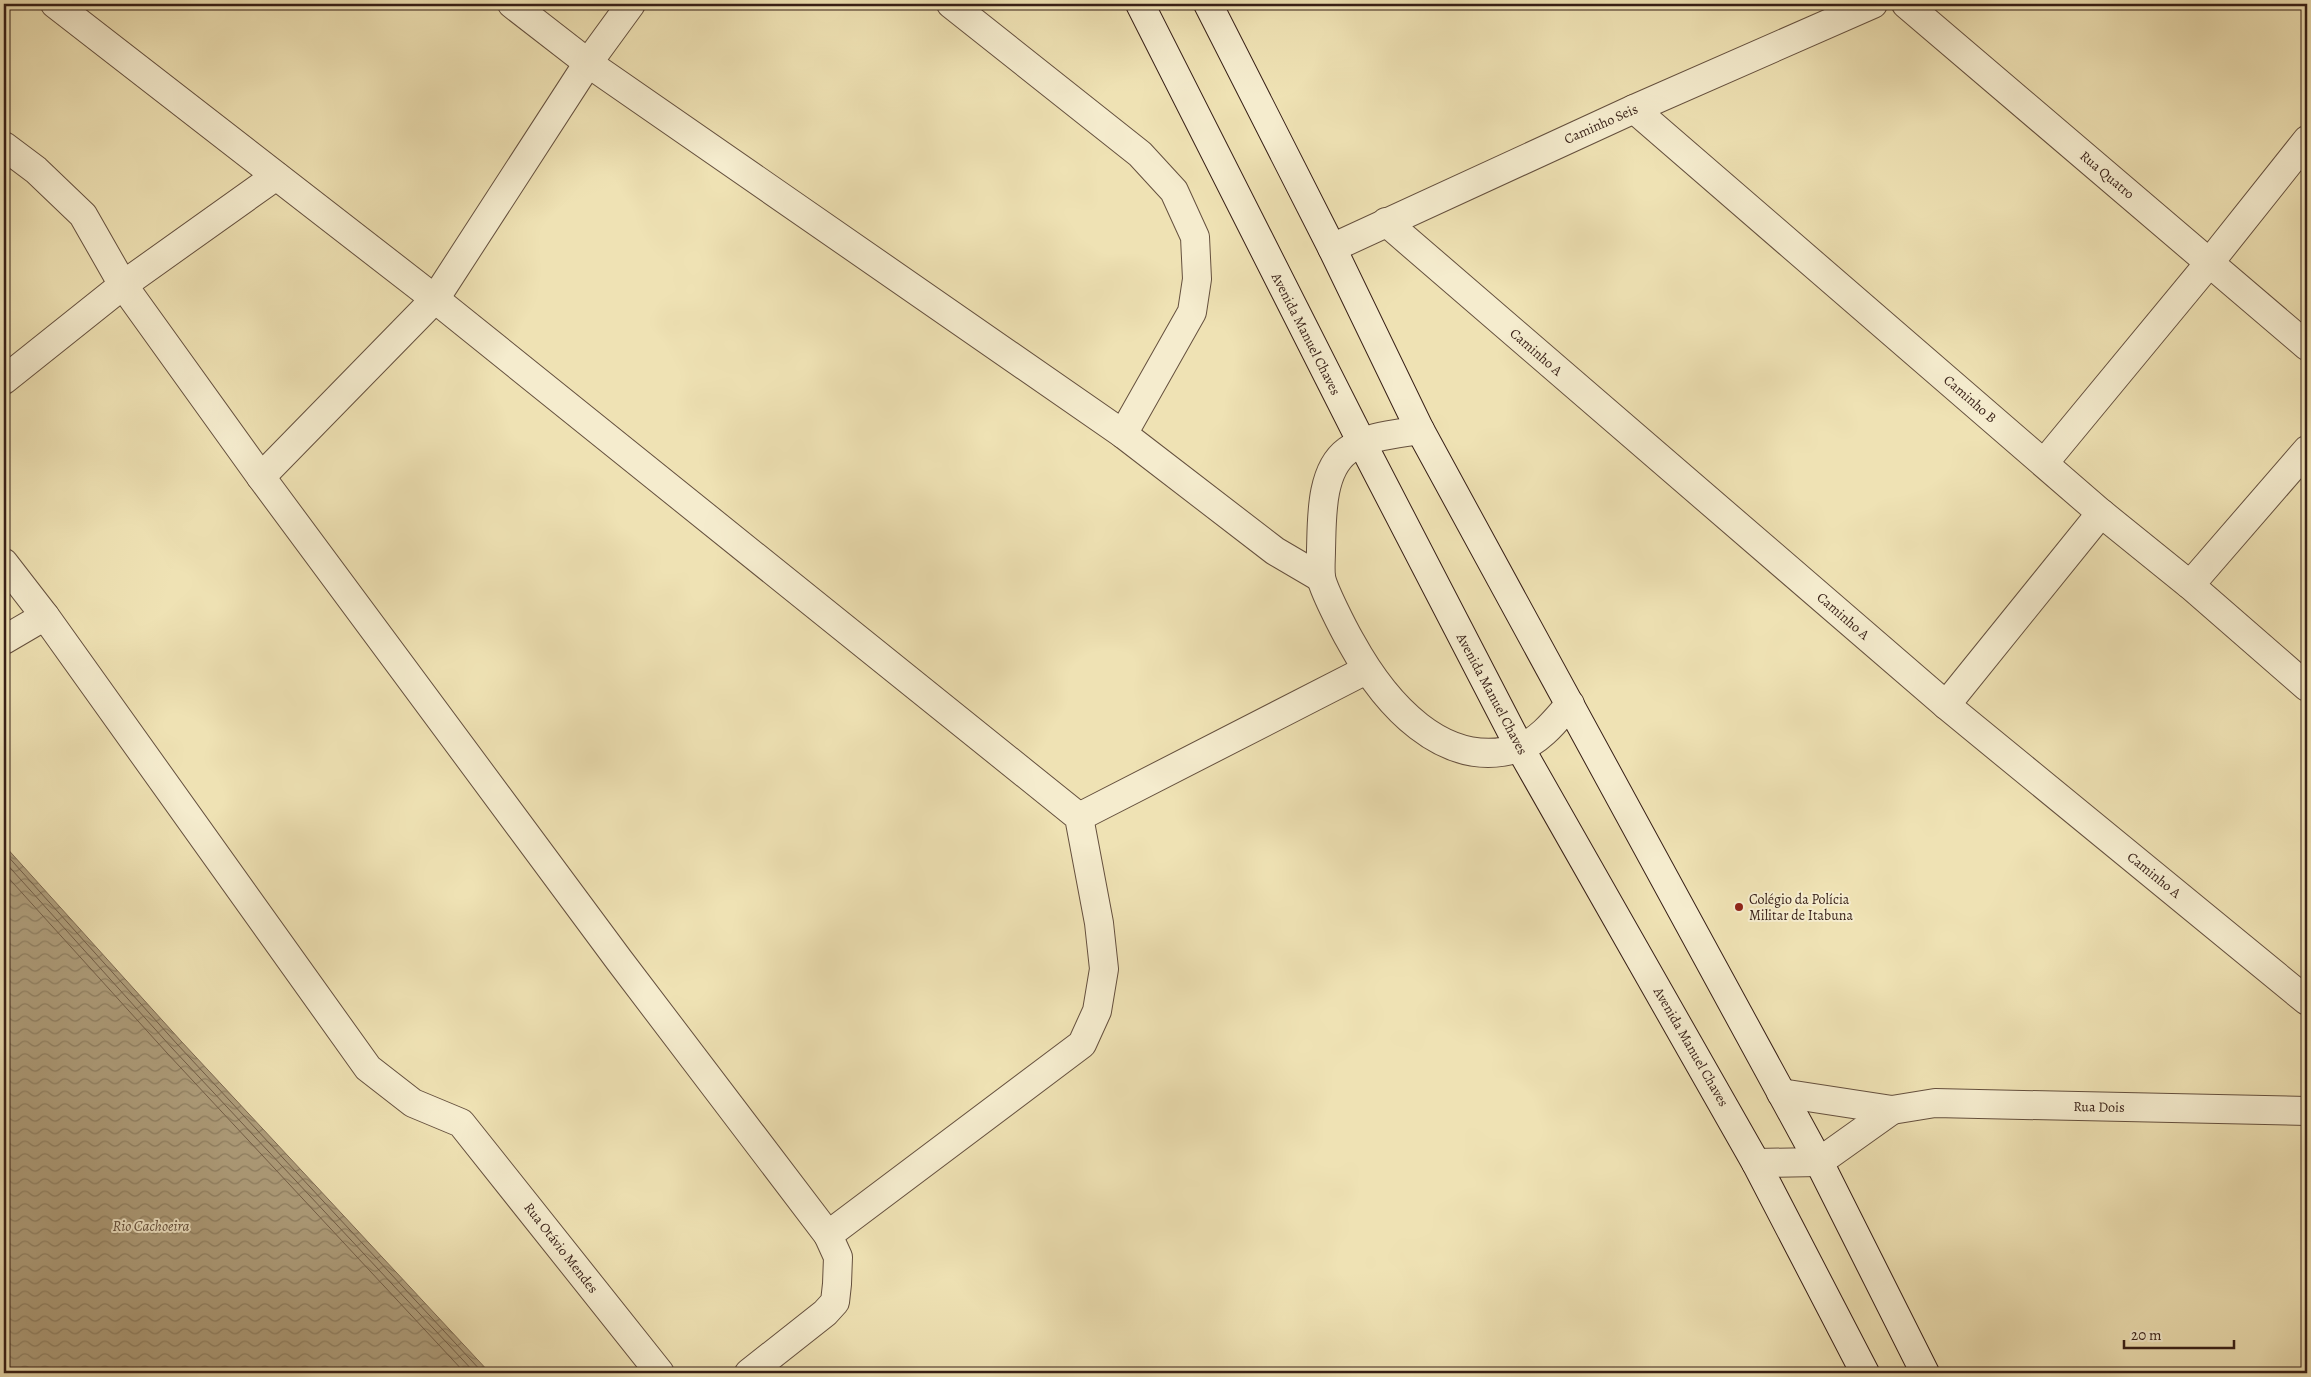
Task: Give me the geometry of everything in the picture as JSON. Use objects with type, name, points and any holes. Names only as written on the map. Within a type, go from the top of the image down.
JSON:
[{"type":"street","points":[[55,4],[434,299],[1079,817],[1104,968],[1097,1011],[1082,1044],[828,1235]]},
{"type":"street","points":[[512,4],[588,63],[1123,434],[1275,551],[1321,578]]},
{"type":"street","points":[[261,477],[434,299],[588,63],[631,4]]},
{"type":"street","points":[[951,4],[1140,154],[1174,191],[1195,237],[1197,279],[1192,312],[1123,434]]},
{"type":"street","name":"Avenida Manuel Chaves","points":[[1140,4],[1362,443],[1520,748],[1756,1163],[1865,1373]]},
{"type":"street","points":[[1208,4],[1332,248],[1420,430],[1819,1162],[1925,1373]]},
{"type":"street","name":"Caminho Seis","points":[[1332,248],[1634,109],[1873,4]]},
{"type":"street","name":"Rua Quatro","points":[[1906,4],[2307,346]]},
{"type":"street","name":"Caminho B","points":[[1634,109],[2100,513],[2190,586],[2307,687]]},
{"type":"street","points":[[2044,463],[2210,262],[2307,140]]},
{"type":"street","points":[[4,146],[36,170],[82,215],[123,285],[261,477],[619,960],[828,1235],[838,1257],[835,1302],[825,1313],[749,1373]]},
{"type":"street","points":[[4,380],[123,285],[276,176]]},
{"type":"street","name":"Caminho A","points":[[1386,222],[1946,705],[2306,997]]},
{"type":"street","points":[[1420,430],[1362,443],[1347,451],[1335,463],[1322,502],[1321,578],[1366,670],[1387,696],[1413,721],[1439,740],[1459,749],[1479,753],[1520,748],[1547,731],[1570,704]]},
{"type":"street","points":[[2190,586],[2307,450]]},
{"type":"street","points":[[1946,705],[2100,513]]},
{"type":"street","points":[[4,563],[45,616],[4,640]]},
{"type":"street","name":"Rua Otávio Mendes","points":[[45,616],[368,1068],[413,1103],[461,1123],[660,1373]]},
{"type":"street","points":[[1079,817],[1366,670]]},
{"type":"street","name":"Rua Dois","points":[[1781,1093],[1892,1110],[1935,1103],[2307,1111]]},
{"type":"street","name":"Rua Dois","points":[[1819,1162],[1892,1110]]},
{"type":"street","points":[[1756,1163],[1819,1162]]},
{"type":"water","name":"Rio Cachoeira","points":[[4,845],[181,1041],[490,1373],[4,1373]]},
{"type":"place","name":"Colégio da Polícia Militar de Itabuna","points":[[1739,907]]}]
